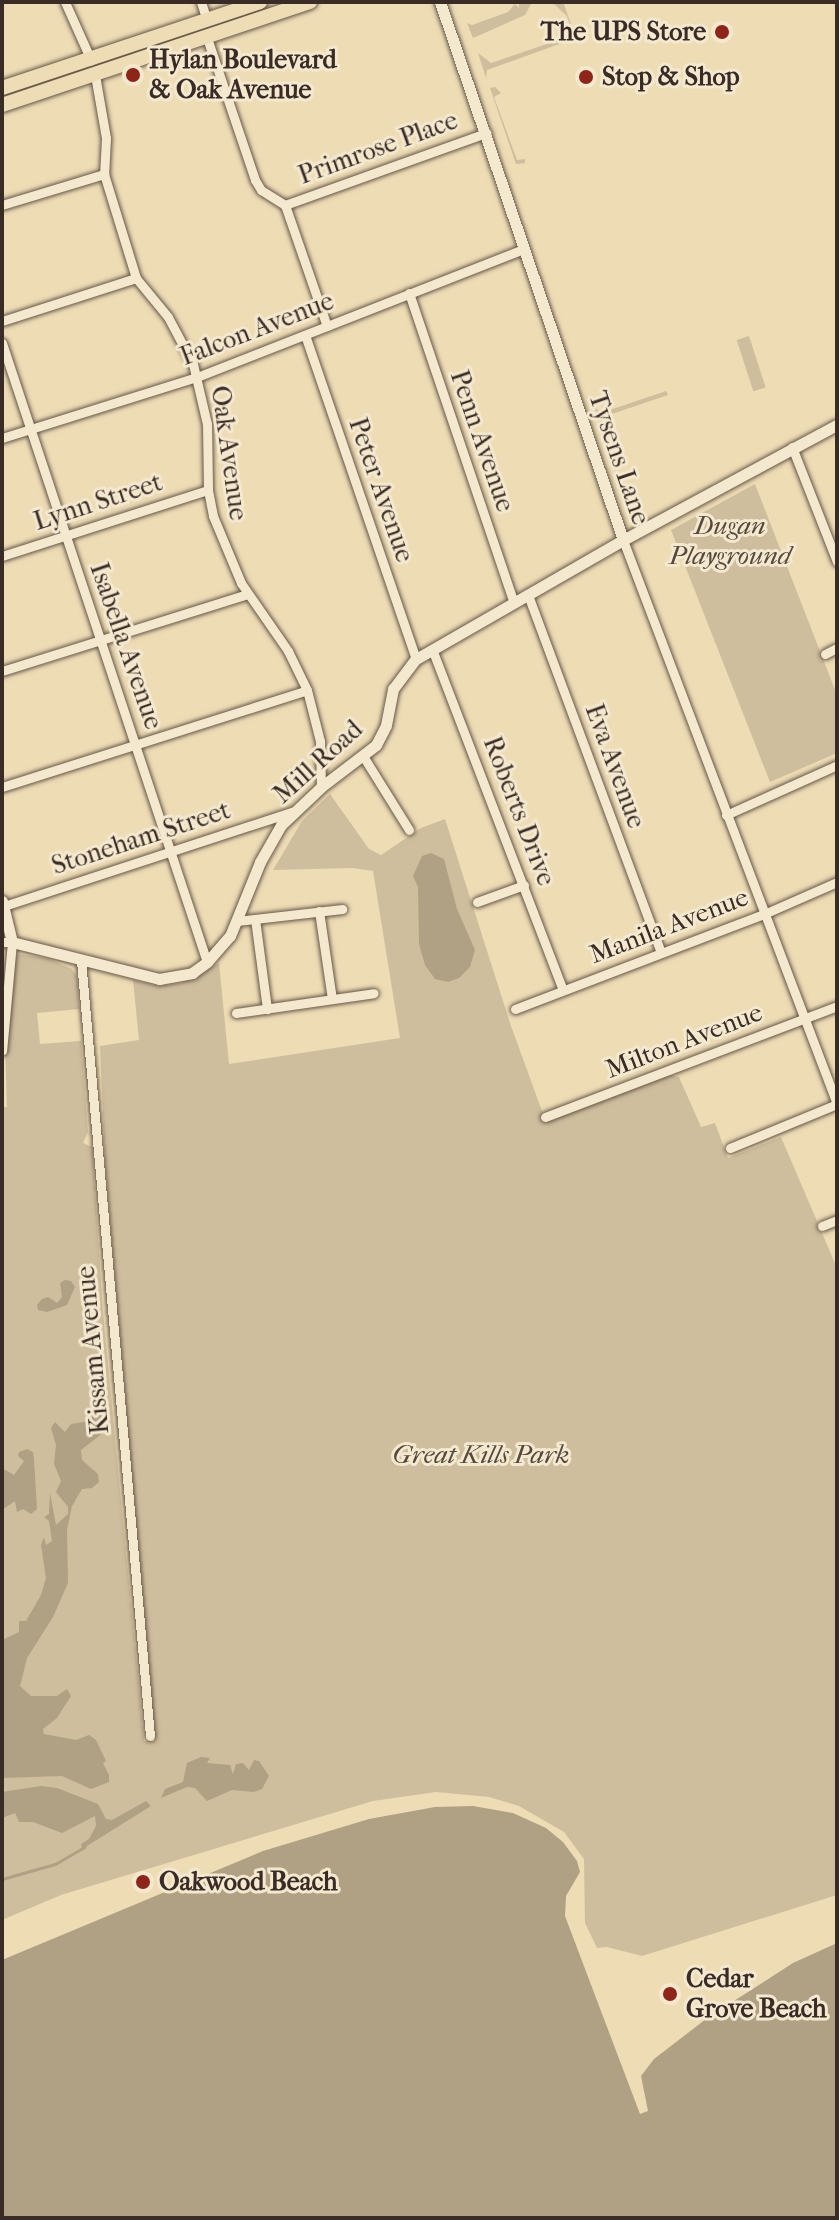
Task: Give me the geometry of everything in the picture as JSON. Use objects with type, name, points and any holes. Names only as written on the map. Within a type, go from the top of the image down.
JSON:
[{"type":"main road","points":[[2,105],[260,2]]},
{"type":"main road","points":[[2,88],[207,38],[310,2]]},
{"type":"street","name":"Oak Avenue","points":[[65,2],[93,68],[105,127],[104,174],[136,278],[168,317],[197,377],[207,424],[208,490],[220,538],[247,594],[288,651],[307,690],[320,741],[321,787]]},
{"type":"street","points":[[201,2],[207,21]]},
{"type":"street","name":"Tysens Lane","points":[[440,2],[623,540],[837,1104]]},
{"type":"street","points":[[207,38],[255,180],[261,190],[285,205],[327,326]]},
{"type":"street","name":"Primrose Place","points":[[285,205],[486,133]]},
{"type":"street","points":[[2,205],[104,174]]},
{"type":"street","name":"Falcon Avenue","points":[[2,438],[197,377],[524,249]]},
{"type":"street","points":[[2,321],[136,278]]},
{"type":"street","name":"Penn Avenue","points":[[409,293],[514,603]]},
{"type":"street","name":"Peter Avenue","points":[[305,335],[416,659]]},
{"type":"street","name":"Isabella Avenue","points":[[2,343],[207,962]]},
{"type":"street","name":"Mill Road","points":[[207,962],[237,921],[271,839],[292,812],[363,756],[382,736],[393,689],[416,659],[623,540],[837,425]]},
{"type":"street","points":[[792,447],[837,562]]},
{"type":"street","name":"Lynn Street","points":[[2,556],[208,490]]},
{"type":"street","points":[[826,536],[837,531]]},
{"type":"street","points":[[2,671],[247,594]]},
{"type":"street","name":"Eva Avenue","points":[[528,595],[661,952]]},
{"type":"street","points":[[825,654],[837,648]]},
{"type":"street","name":"Roberts Drive","points":[[432,649],[563,990]]},
{"type":"street","points":[[2,787],[307,690]]},
{"type":"street","points":[[363,756],[409,830]]},
{"type":"street","points":[[726,815],[837,765]]},
{"type":"street","name":"Stoneham Street","points":[[3,903],[292,812]]},
{"type":"street","name":"Manila Avenue","points":[[515,1009],[764,914],[837,882]]},
{"type":"street","points":[[477,902],[524,885]]},
{"type":"street","points":[[2,1051],[7,942],[3,903]]},
{"type":"street","points":[[237,921],[342,909]]},
{"type":"street","points":[[319,911],[332,999]]},
{"type":"street","points":[[255,919],[267,1009]]},
{"type":"street","points":[[7,942],[159,979],[192,973],[207,962]]},
{"type":"street","name":"Kissam Avenue","points":[[81,960],[150,1736]]},
{"type":"street","points":[[236,1013],[374,993]]},
{"type":"street","name":"Milton Avenue","points":[[545,1117],[837,1006]]},
{"type":"street","points":[[730,1148],[837,1104]]},
{"type":"street","points":[[822,1226],[837,1220]]},
{"type":"green space","points":[[519,2],[532,2],[525,15],[473,38],[467,23],[472,25],[508,12],[515,4],[519,8]]},
{"type":"green space","points":[[552,2],[563,2],[576,38],[487,70],[486,78],[478,53],[491,63],[567,37],[571,28],[567,16]]},
{"type":"green space","points":[[495,87],[501,93],[494,97],[517,160],[525,159],[525,163],[516,164],[490,88]]},
{"type":"green space","points":[[749,336],[766,387],[753,391],[737,340]]},
{"type":"green space","points":[[666,391],[668,395],[603,417],[601,427],[594,406],[601,413]]},
{"type":"green space","name":"Dugan Playground","points":[[755,484],[837,695],[837,753],[770,782],[671,530]]},
{"type":"green space","name":"Great Kills Park","points":[[330,794],[369,849],[381,855],[421,828],[445,819],[511,1026],[546,1122],[669,1075],[679,1077],[701,1127],[715,1123],[728,1158],[781,1137],[837,1268],[837,1895],[642,1956],[607,1947],[597,1948],[585,1923],[584,1859],[564,1832],[519,1806],[489,1797],[436,1792],[373,1801],[61,1895],[2,1920],[2,1107],[7,1107],[5,1044],[14,958],[19,954],[49,959],[72,969],[77,977],[79,1009],[37,1013],[40,1044],[81,1041],[88,1132],[83,1143],[92,1147],[103,1312],[144,1741],[154,1741],[105,1159],[100,1046],[139,1040],[133,980],[159,986],[182,983],[219,963],[229,1064],[400,1038],[373,871],[353,868],[273,870],[302,821]]},
{"type":"shaded area","points":[[431,853],[444,859],[457,909],[475,950],[470,967],[459,978],[448,982],[435,979],[425,965],[419,944],[418,887],[413,876],[422,856]]},
{"type":"shaded area","points":[[71,1281],[75,1287],[67,1305],[47,1312],[38,1310],[37,1305],[42,1299],[48,1297],[57,1303],[62,1297],[60,1283]]},
{"type":"shaded area","points":[[97,1408],[108,1429],[81,1450],[82,1460],[98,1474],[99,1482],[92,1488],[82,1489],[72,1506],[67,1530],[68,1583],[53,1617],[27,1658],[20,1686],[31,1696],[57,1696],[67,1689],[71,1696],[57,1718],[43,1729],[44,1734],[76,1740],[89,1735],[96,1740],[106,1761],[103,1763],[109,1782],[91,1789],[62,1776],[2,1778],[2,1640],[19,1632],[19,1621],[26,1621],[41,1595],[46,1578],[41,1545],[44,1537],[46,1545],[52,1541],[49,1521],[44,1517],[49,1514],[50,1493],[56,1525],[68,1514],[68,1507],[56,1492],[61,1481],[54,1464],[56,1445],[51,1428],[55,1422],[65,1432],[71,1424],[90,1421]]},
{"type":"shaded area","points":[[27,1449],[33,1452],[37,1509],[31,1514],[23,1509],[17,1512],[15,1501],[2,1510],[2,1468],[14,1475],[24,1461],[18,1456],[19,1452]]},
{"type":"shaded area","points":[[201,1757],[210,1758],[207,1763],[230,1765],[233,1774],[236,1764],[243,1763],[249,1770],[254,1760],[259,1761],[269,1776],[262,1789],[254,1792],[232,1790],[207,1801],[195,1788],[187,1787],[161,1798],[165,1789],[183,1782],[187,1763]]},
{"type":"shaded area","points":[[41,1786],[57,1788],[98,1804],[106,1819],[112,1820],[146,1801],[151,1806],[82,1849],[81,1844],[89,1839],[96,1826],[95,1816],[62,1833],[33,1822],[19,1822],[15,1813],[2,1818],[2,1792]]},
{"type":"shaded area","points":[[473,1806],[513,1813],[546,1828],[563,1842],[577,1861],[580,1872],[566,1896],[565,1916],[640,2114],[648,2111],[641,2076],[654,2059],[706,2019],[793,1963],[837,1943],[837,2218],[2,2218],[2,1960],[263,1851],[369,1819],[435,1807]]},
{"type":"waterway","points":[[2,1879],[55,1864],[85,1847]]},
{"type":"place","name":"The UPS Store","points":[[722,32]]},
{"type":"place","name":"Hylan Boulevard & Oak Avenue","points":[[133,75]]},
{"type":"place","name":"Stop & Shop","points":[[586,77]]},
{"type":"place","name":"Oakwood Beach","points":[[143,1882]]},
{"type":"place","name":"Cedar Grove Beach","points":[[670,1994]]}]
